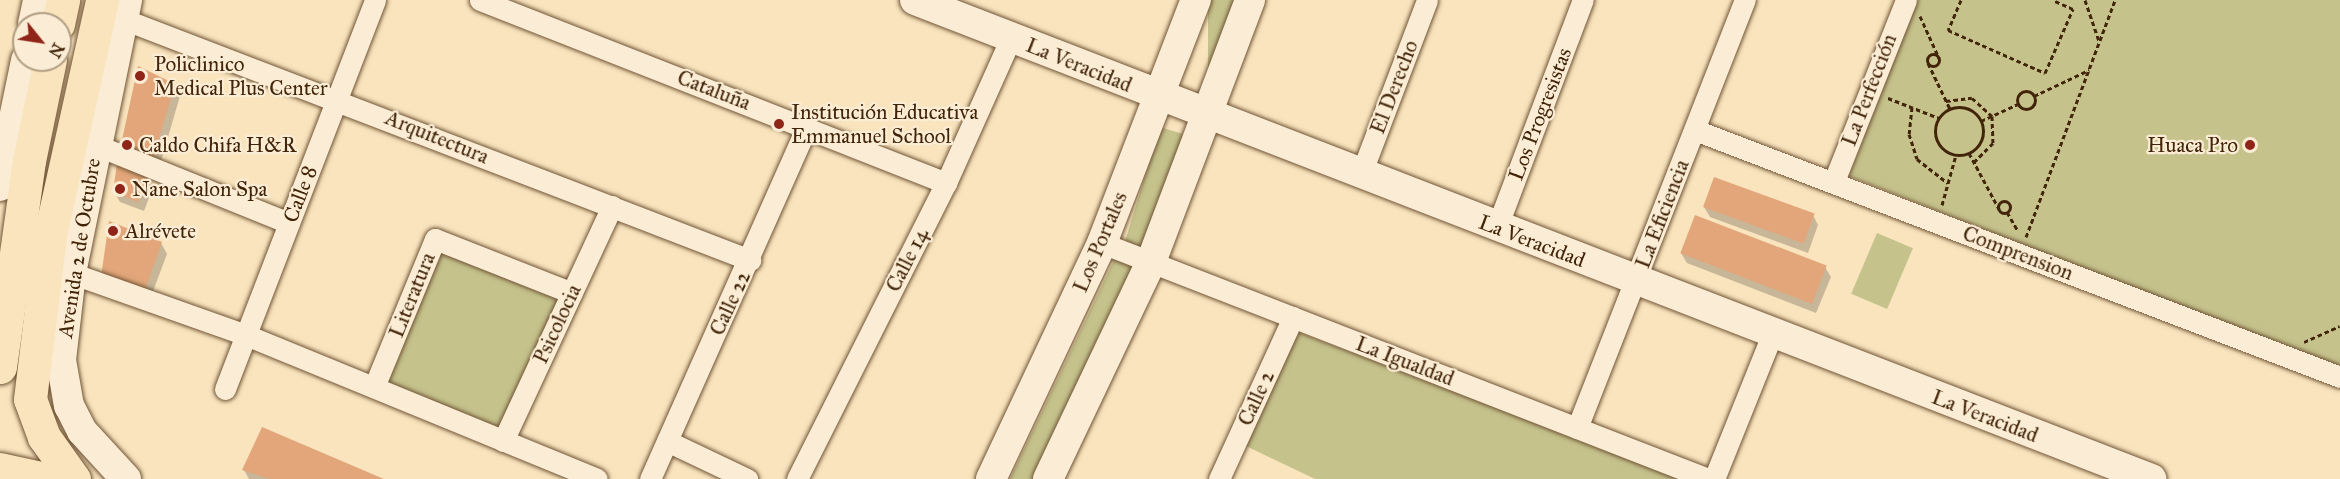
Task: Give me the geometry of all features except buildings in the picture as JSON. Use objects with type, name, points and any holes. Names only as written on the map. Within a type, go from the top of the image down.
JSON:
[{"type":"main road","name":"Avenida 2 de Octubre","points":[[74,479],[44,437],[30,399],[65,257],[118,6]]},
{"type":"main road","points":[[0,367],[7,180],[46,72]]},
{"type":"main road","points":[[0,469],[46,479]]},
{"type":"street","name":"Calle 8","points":[[225,389],[375,0]]},
{"type":"street","name":"Cataluña","points":[[480,0],[807,126],[946,183]]},
{"type":"street","name":"La Veracidad","points":[[915,0],[1160,98],[1207,114],[1772,335],[2151,479]]},
{"type":"street","name":"Los Portales","points":[[991,479],[1102,243],[1196,0]]},
{"type":"street","points":[[1048,479],[1151,262],[1250,0]]},
{"type":"street","name":"El Derecho","points":[[1361,174],[1427,0]]},
{"type":"street","name":"Los Progresistas","points":[[1497,227],[1583,0]]},
{"type":"street","name":"La Eficiencia","points":[[1577,428],[1745,0]]},
{"type":"street","name":"Arquitectura","points":[[118,6],[337,98],[750,260]]},
{"type":"street","name":"Avenida 2 de Octubre","points":[[118,6],[96,144],[65,257],[61,360],[69,406],[82,430],[126,479]]},
{"type":"street","name":"La Perfección","points":[[1834,182],[1869,91],[1912,6]]},
{"type":"street","name":"Calle 14","points":[[797,479],[946,183],[1011,38]]},
{"type":"street","points":[[7,180],[24,72]]},
{"type":"street","name":"Calle 22","points":[[650,479],[750,260],[807,126]]},
{"type":"street","name":"Comprension","points":[[1695,130],[2340,377]]},
{"type":"street","points":[[96,144],[289,223]]},
{"type":"street","name":"Psicolocia","points":[[503,441],[612,206]]},
{"type":"street","name":"Literatura","points":[[374,387],[435,239],[572,293]]},
{"type":"street","name":"La Igualdad","points":[[1102,243],[1708,479]]},
{"type":"street","points":[[65,257],[246,335],[597,479]]},
{"type":"street","name":"Calle 2","points":[[1219,479],[1293,317]]},
{"type":"street","points":[[1714,479],[1772,335]]},
{"type":"street","points":[[667,441],[747,479]]},
{"type":"path","points":[[1961,0],[1948,30],[2045,73],[2073,9],[2053,0]]},
{"type":"path","points":[[2085,0],[2099,42]]},
{"type":"path","points":[[2026,239],[2115,0]]},
{"type":"path","points":[[1912,6],[1938,58],[1935,66],[1928,63]]},
{"type":"path","points":[[1938,58],[1931,55],[1928,63],[1950,109]]},
{"type":"path","points":[[2018,104],[2022,93],[2034,96],[2089,70]]},
{"type":"path","points":[[1869,91],[1939,118]]},
{"type":"path","points":[[1981,121],[2018,104],[2030,108],[2034,96]]},
{"type":"path","points":[[1946,101],[1972,98],[1992,116],[1993,143],[1974,162]]},
{"type":"path","points":[[1912,107],[1909,134],[1917,159],[1948,183]]},
{"type":"path","points":[[1965,108],[1981,121],[1982,138],[1969,153],[1956,155],[1938,142],[1939,118],[1950,109],[1965,108]]},
{"type":"path","points":[[1969,153],[1999,209],[2007,212]]},
{"type":"path","points":[[1937,221],[1956,155]]},
{"type":"path","points":[[1999,209],[2007,201],[2007,212],[2021,237]]},
{"type":"path","points":[[2297,345],[2340,326]]},
{"type":"shaded area","points":[[1208,0],[1235,0],[1235,83],[1208,83]]},
{"type":"shaded area","points":[[1916,0],[2340,0],[2340,369],[1849,176]]},
{"type":"shaded area","points":[[1160,127],[1183,134],[1148,249],[1125,242]]},
{"type":"shaded area","points":[[1877,233],[1913,248],[1887,309],[1851,294]]},
{"type":"shaded area","points":[[439,245],[566,294],[511,436],[385,387]]},
{"type":"shaded area","points":[[1116,256],[1134,261],[1135,268],[1038,479],[1010,479]]},
{"type":"shaded area","points":[[1297,332],[1690,479],[1315,479],[1246,446]]},
{"type":"place","name":"Policlinico Medical Plus Center","points":[[140,76]]},
{"type":"place","name":"Institución Educativa Emmanuel School","points":[[779,124]]},
{"type":"place","name":"Caldo Chifa H&R","points":[[127,145]]},
{"type":"place","name":"Huaca Pro","points":[[2250,145]]},
{"type":"place","name":"Nane Salon Spa","points":[[120,189]]},
{"type":"place","name":"Alrévete","points":[[113,231]]}]
